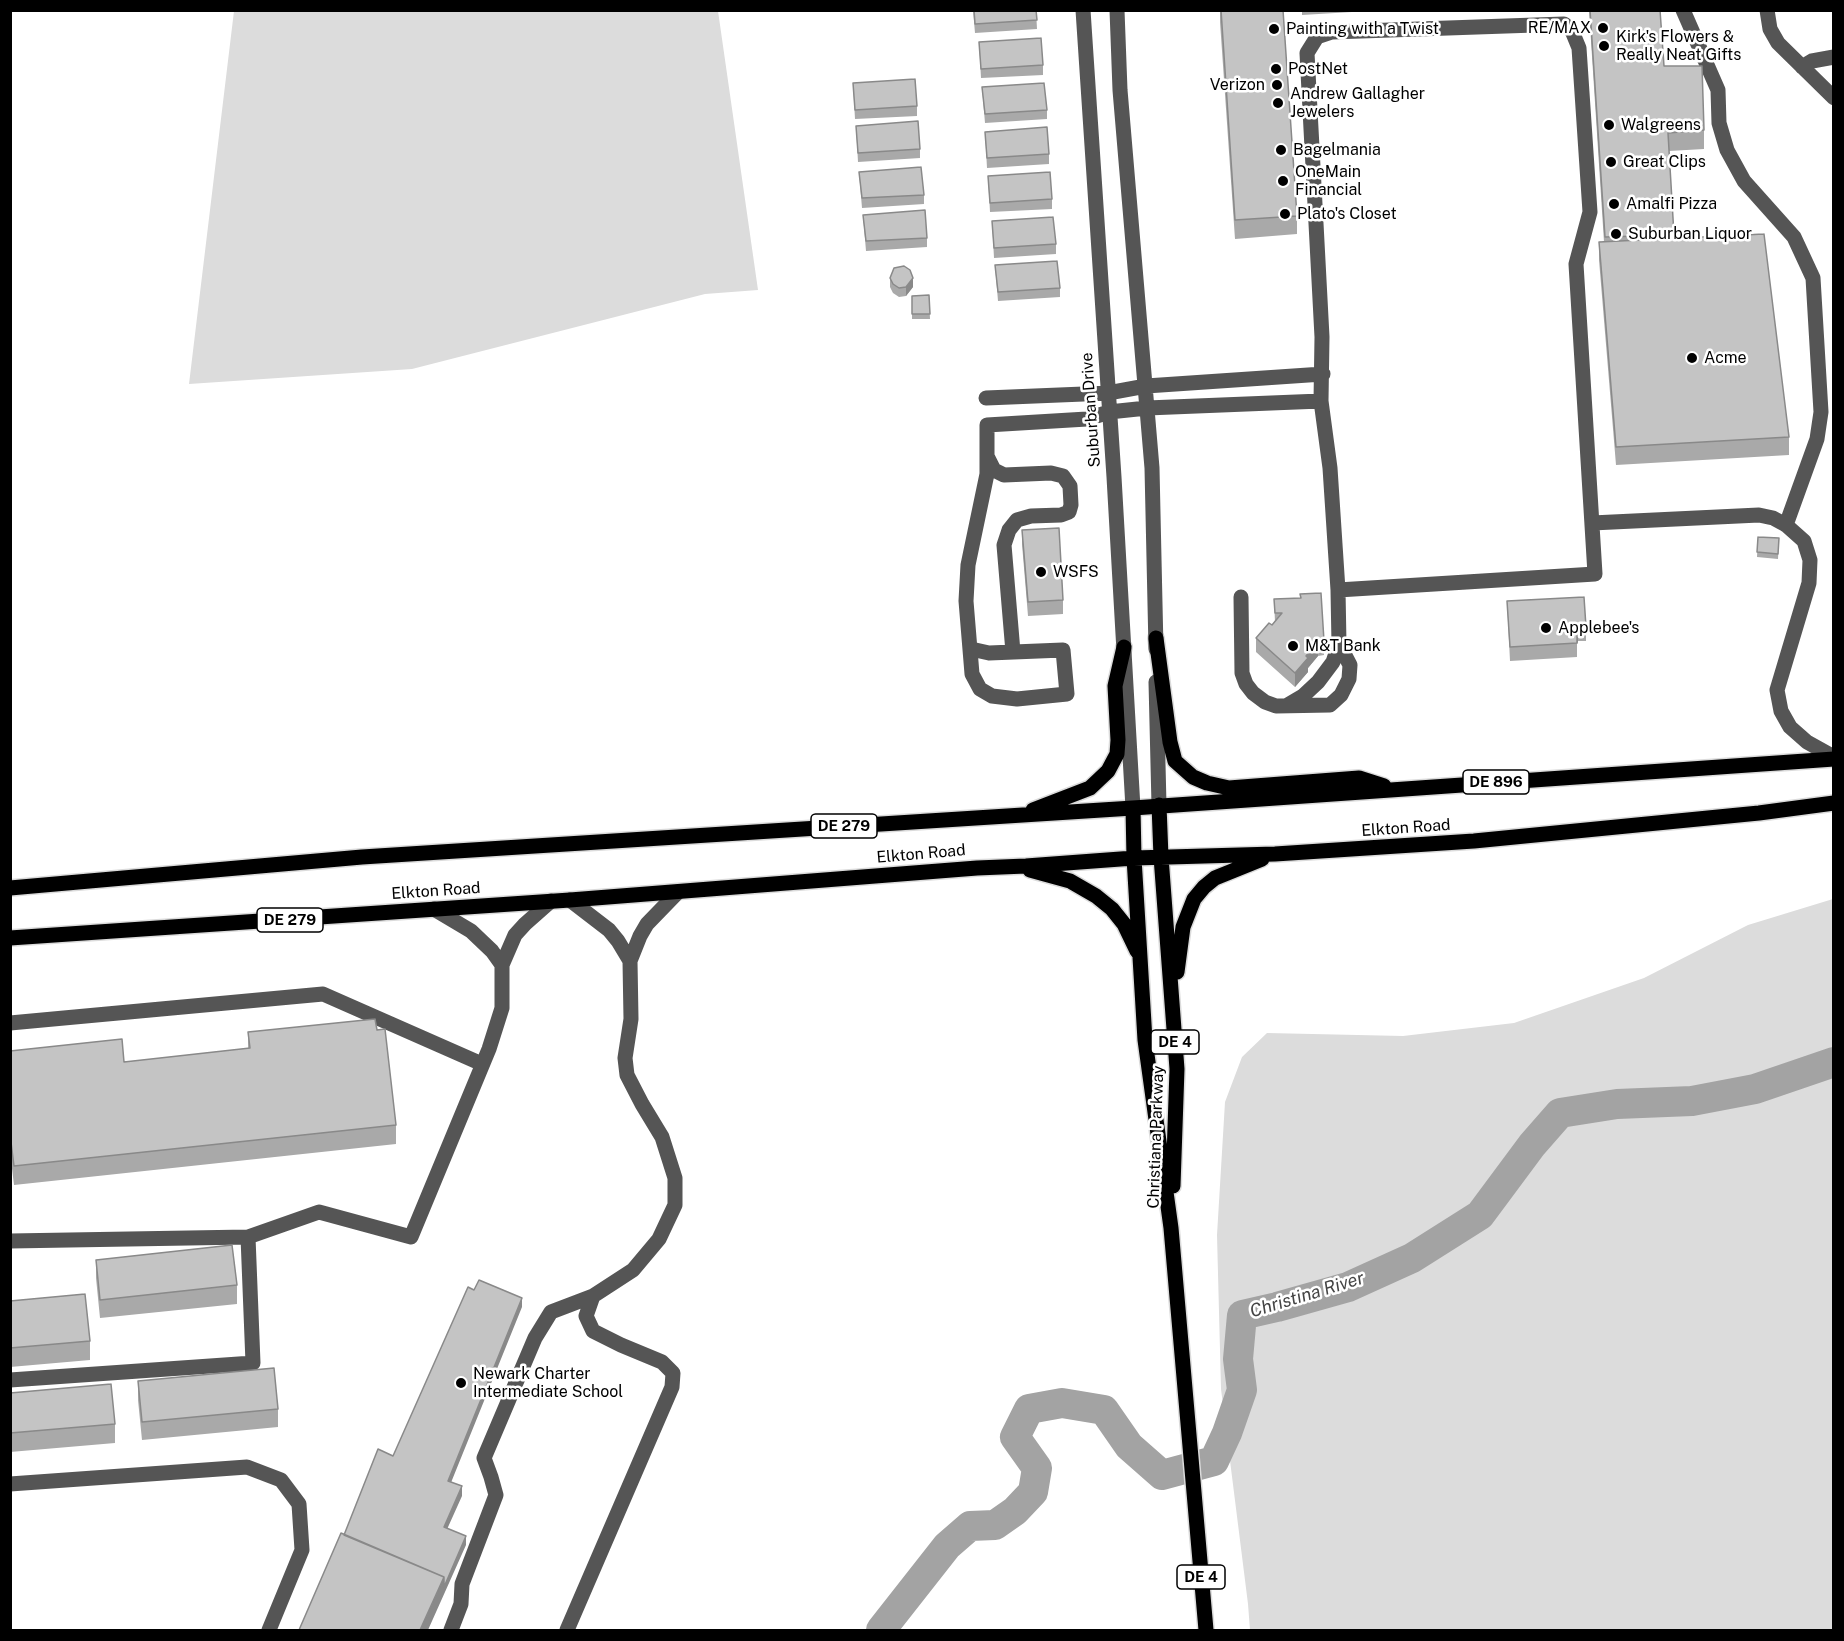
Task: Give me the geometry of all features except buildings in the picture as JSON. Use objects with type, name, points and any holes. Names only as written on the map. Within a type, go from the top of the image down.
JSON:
[{"type":"main road","points":[[1156,638],[1170,742],[1175,761],[1193,777],[1229,788],[1359,778],[1392,789]]},
{"type":"main road","points":[[1020,815],[1090,788],[1108,771],[1117,754],[1119,741],[1114,686],[1124,647]]},
{"type":"main road","name":"Elkton Road","points":[[10,888],[362,858],[1133,808],[1833,758]]},
{"type":"main road","name":"Elkton Road","points":[[10,938],[368,915],[1134,858],[1275,854],[1474,841],[1760,813],[1833,803]]},
{"type":"main road","name":"Christiana Parkway","points":[[1159,805],[1177,1069],[1171,1228]]},
{"type":"main road","name":"Christiana Parkway","points":[[1133,808],[1145,1040],[1171,1228]]},
{"type":"main road","points":[[1173,1014],[1183,927],[1194,899],[1215,878],[1235,868],[1275,854]]},
{"type":"main road","points":[[1015,866],[1070,881],[1096,896],[1112,909],[1124,924],[1140,959]]},
{"type":"main road","name":"DE 4","points":[[1171,1228],[1206,1630]]},
{"type":"street","name":"Suburban Drive","points":[[1083,10],[1133,808]]},
{"type":"street","points":[[1117,10],[1120,90],[1152,468],[1159,805]]},
{"type":"street","points":[[1683,10],[1718,90],[1719,123],[1727,150],[1744,181],[1794,237],[1813,278],[1821,412],[1817,439],[1786,525]]},
{"type":"street","points":[[1767,10],[1770,29],[1778,43],[1833,99]]},
{"type":"street","points":[[1286,706],[1303,696],[1318,682],[1333,662],[1339,644],[1330,468],[1321,401],[1322,337],[1306,53],[1317,38],[1332,32],[1564,24],[1572,31],[1579,48],[1590,212],[1576,264],[1595,574],[1338,590]]},
{"type":"street","points":[[1802,67],[1812,61],[1833,57]]},
{"type":"street","points":[[986,398],[1108,393],[1146,386],[1323,374]]},
{"type":"street","points":[[971,649],[988,653],[1063,650],[1067,694],[1017,699],[992,696],[980,688],[972,674],[966,601],[968,565],[987,474],[987,425],[1087,419],[1109,412],[1147,408],[1321,401]]},
{"type":"street","points":[[988,458],[994,470],[1004,475],[1051,473],[1063,476],[1070,486],[1069,512],[1061,515],[1031,516],[1017,520],[1009,530],[1004,545],[1013,652]]},
{"type":"street","points":[[1592,524],[1759,515],[1773,518],[1786,525],[1804,541],[1810,560],[1809,583],[1777,690],[1781,711],[1790,727],[1807,742],[1833,758]]},
{"type":"street","points":[[1241,597],[1242,673],[1253,693],[1265,702],[1276,706],[1330,705],[1341,695],[1349,680],[1350,665],[1339,644]]},
{"type":"street","points":[[451,1630],[460,1604],[462,1584],[496,1495],[484,1458],[535,1338],[551,1312],[593,1296],[633,1270],[659,1239],[675,1205],[675,1178],[663,1137],[627,1075],[626,1058],[631,1019],[630,961],[647,924],[678,892]]},
{"type":"street","points":[[570,900],[609,930],[630,961]]},
{"type":"street","points":[[10,1241],[248,1237],[319,1212],[411,1237],[489,1049],[502,1008],[502,964],[515,935],[551,901]]},
{"type":"street","points":[[434,909],[471,931],[502,964]]},
{"type":"street","points":[[10,1023],[323,994],[482,1064]]},
{"type":"street","points":[[10,1380],[253,1363],[248,1237]]},
{"type":"street","points":[[567,1630],[672,1387],[673,1373],[662,1362],[593,1331],[586,1316],[593,1296]]},
{"type":"street","points":[[10,1484],[248,1467],[281,1480],[299,1504],[302,1550],[269,1630]]},
{"type":"shaded area","points":[[234,11],[718,11],[758,290],[705,294],[412,369],[189,384]]},
{"type":"shaded area","points":[[1833,899],[1833,1630],[1250,1630],[1221,1389],[1217,1235],[1225,1102],[1242,1057],[1267,1033],[1403,1036],[1514,1023],[1644,978],[1748,925]]},
{"type":"waterway","name":"Christina River","points":[[881,1630],[947,1546],[970,1526],[995,1525],[1015,1511],[1033,1492],[1037,1468],[1015,1437],[1029,1409],[1062,1403],[1104,1410],[1129,1446],[1162,1475],[1214,1461],[1227,1433],[1242,1390],[1238,1359],[1242,1315],[1348,1287],[1412,1258],[1480,1215],[1532,1145],[1560,1113],[1617,1104],[1692,1101],[1755,1089],[1834,1062]]},
{"type":"place","name":"RE/MAX","points":[[1603,28]]},
{"type":"place","name":"Painting with a Twist","points":[[1274,29]]},
{"type":"place","name":"Kirk's Flowers & Really Neat Gifts","points":[[1604,46]]},
{"type":"place","name":"PostNet","points":[[1276,69]]},
{"type":"place","name":"Verizon","points":[[1277,85]]},
{"type":"place","name":"Andrew Gallagher Jewelers","points":[[1278,103]]},
{"type":"place","name":"Walgreens","points":[[1609,125]]},
{"type":"place","name":"Bagelmania","points":[[1281,150]]},
{"type":"place","name":"Great Clips","points":[[1611,162]]},
{"type":"place","name":"OneMain Financial","points":[[1283,181]]},
{"type":"place","name":"Amalfi Pizza","points":[[1614,204]]},
{"type":"place","name":"Plato's Closet","points":[[1285,214]]},
{"type":"place","name":"Suburban Liquor","points":[[1616,234]]},
{"type":"place","name":"Acme","points":[[1692,358]]},
{"type":"place","name":"WSFS","points":[[1041,572]]},
{"type":"place","name":"Applebee's","points":[[1546,628]]},
{"type":"place","name":"M&T Bank","points":[[1293,646]]},
{"type":"place","name":"Newark Charter Intermediate School","points":[[461,1383]]}]
